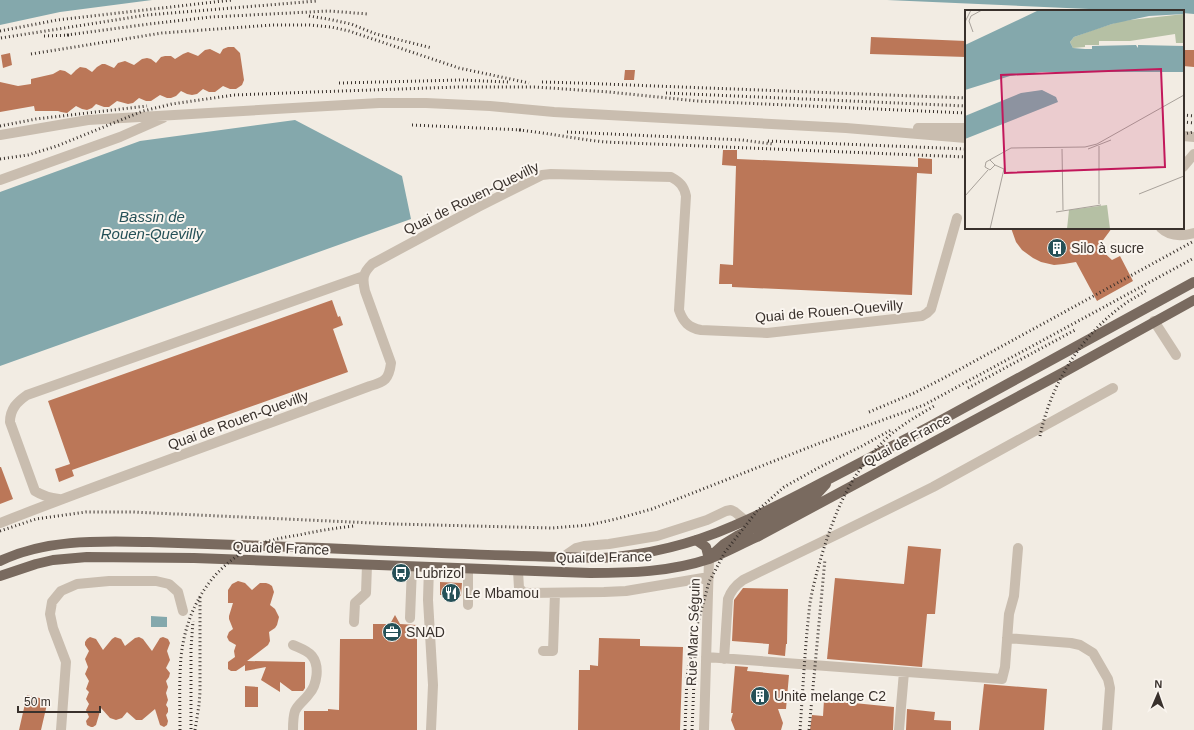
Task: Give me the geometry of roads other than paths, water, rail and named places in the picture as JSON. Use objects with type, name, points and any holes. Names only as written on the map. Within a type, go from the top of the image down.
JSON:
[{"type":"main road","name":"Quai de France","points":[[0,561],[24,552],[49,546],[91,542],[256,546],[563,558],[619,557],[647,553],[696,540],[746,521],[786,502],[872,457],[1194,282]]},
{"type":"main road","name":"Quai de France","points":[[0,576],[48,561],[87,557],[194,558],[590,573],[633,573],[678,567],[709,559],[757,538],[1194,300]]},
{"type":"main road","points":[[709,559],[724,544],[815,496],[832,477]]},
{"type":"main road","name":"Rue Marc Séguin","points":[[696,540],[706,547],[709,559]]},
{"type":"street","points":[[0,136],[88,120],[379,103],[426,103],[490,106],[554,112],[846,128],[965,138]]},
{"type":"street","points":[[0,180],[120,137],[168,116]]},
{"type":"street","points":[[846,128],[965,128]]},
{"type":"street","points":[[1184,136],[1194,137]]},
{"type":"street","points":[[1184,166],[1190,157]]},
{"type":"street","name":"Quai de Rouen-Quevilly","points":[[0,522],[382,382],[388,377],[391,363],[365,291],[363,282],[365,270],[372,264],[478,207],[542,175],[671,177],[678,181],[684,188],[686,196],[679,310],[686,323],[693,329],[701,330],[767,333],[922,316],[931,309],[957,218]]},
{"type":"street","points":[[1162,229],[1165,232],[1174,235],[1194,233]]},
{"type":"street","points":[[61,499],[40,495],[35,491],[10,422],[10,414],[14,406],[20,400],[27,395],[364,276]]},
{"type":"street","points":[[1154,321],[1176,355]]},
{"type":"street","points":[[724,658],[728,599],[737,584],[933,487],[1114,388]]},
{"type":"street","points":[[563,558],[576,548],[657,536],[707,520],[726,511],[731,510],[746,521]]},
{"type":"street","points":[[706,657],[1002,679],[1005,667],[1009,614],[1014,596],[1018,548]]},
{"type":"street","name":"Rue Marc Séguin","points":[[704,730],[709,559]]},
{"type":"street","points":[[354,622],[355,603],[366,593],[367,565]]},
{"type":"street","points":[[410,618],[412,567]]},
{"type":"street","points":[[429,567],[428,600],[433,685],[431,730]]},
{"type":"street","points":[[468,569],[468,605]]},
{"type":"street","points":[[518,571],[519,588],[523,592],[528,593],[626,591],[709,577]]},
{"type":"street","points":[[61,730],[66,662],[53,628],[50,614],[52,602],[61,591],[77,584],[109,581],[156,581],[169,584],[178,592],[184,611]]},
{"type":"street","points":[[543,651],[553,651],[555,593]]},
{"type":"street","points":[[1007,638],[1071,643],[1080,645],[1093,653],[1108,679],[1110,688],[1107,730]]},
{"type":"street","points":[[292,645],[312,656],[315,662],[316,670],[316,680],[313,689],[296,710],[293,717],[293,730]]},
{"type":"street","points":[[899,730],[904,672]]},
{"type":"water","points":[[0,0],[152,0],[60,12],[0,25]]},
{"type":"water","points":[[887,0],[1194,0],[1194,14],[1184,13],[1184,10],[1112,10]]},
{"type":"water","name":"Bassin de Rouen-Quevilly","points":[[295,120],[402,176],[411,219],[0,366],[0,192],[140,141]]},
{"type":"water","points":[[151,616],[167,617],[167,627],[151,627]]},
{"type":"railway","points":[[0,31],[57,20],[232,0]]},
{"type":"railway","points":[[1,38],[147,15],[317,1]]},
{"type":"railway","points":[[67,35],[211,17],[329,11],[368,14]]},
{"type":"railway","points":[[309,16],[351,24],[376,34],[432,48]]},
{"type":"railway","points":[[31,54],[162,33],[272,25],[310,25],[331,27],[349,31],[459,68],[529,83]]},
{"type":"railway","points":[[44,36],[72,35]]},
{"type":"railway","points":[[339,83],[461,80],[508,82]]},
{"type":"railway","points":[[542,82],[965,98]]},
{"type":"railway","points":[[0,159],[28,155],[57,146],[143,111],[172,104],[234,95],[458,87],[535,87],[609,92],[697,101],[965,113]]},
{"type":"railway","points":[[666,93],[965,106]]},
{"type":"railway","points":[[0,126],[36,119],[147,106]]},
{"type":"railway","points":[[1184,115],[1194,116]]},
{"type":"railway","points":[[1184,122],[1194,123]]},
{"type":"railway","points":[[412,125],[523,130]]},
{"type":"railway","points":[[519,130],[605,142],[965,157]]},
{"type":"railway","points":[[567,132],[742,140],[773,144]]},
{"type":"railway","points":[[1184,134],[1194,132]]},
{"type":"railway","points":[[768,141],[965,149]]},
{"type":"railway","points":[[869,412],[914,393],[942,379],[1194,241]]},
{"type":"railway","points":[[0,531],[36,519],[86,512],[132,512],[395,524],[552,528],[589,525],[616,519],[652,509],[825,441],[924,405],[1194,258]]},
{"type":"railway","points":[[1040,436],[1045,416],[1060,379],[1082,345],[1110,315],[1147,290]]},
{"type":"railway","points":[[968,388],[1075,330]]},
{"type":"railway","points":[[800,730],[805,651],[810,603],[823,551],[833,522],[852,481],[869,457],[899,428],[936,405]]},
{"type":"railway","points":[[685,730],[687,676],[696,629],[709,582],[725,552],[757,511],[784,487],[891,430]]},
{"type":"railway","points":[[180,730],[180,675],[184,639],[188,622],[195,606],[203,591],[214,577],[239,555],[260,544],[271,540],[354,526]]},
{"type":"railway","points":[[809,730],[825,559]]},
{"type":"railway","points":[[195,730],[200,692],[200,596]]},
{"type":"railway","points":[[191,729],[191,648],[193,621]]},
{"type":"railway","points":[[692,730],[695,657]]},
{"type":"place","name":"Silo à sucre","points":[[1057,248]]},
{"type":"place","name":"Lubrizol","points":[[401,573]]},
{"type":"place","name":"Le Mbamou","points":[[451,593]]},
{"type":"place","name":"SNAD","points":[[392,632]]},
{"type":"place","name":"Unite melange C2","points":[[760,696]]}]
